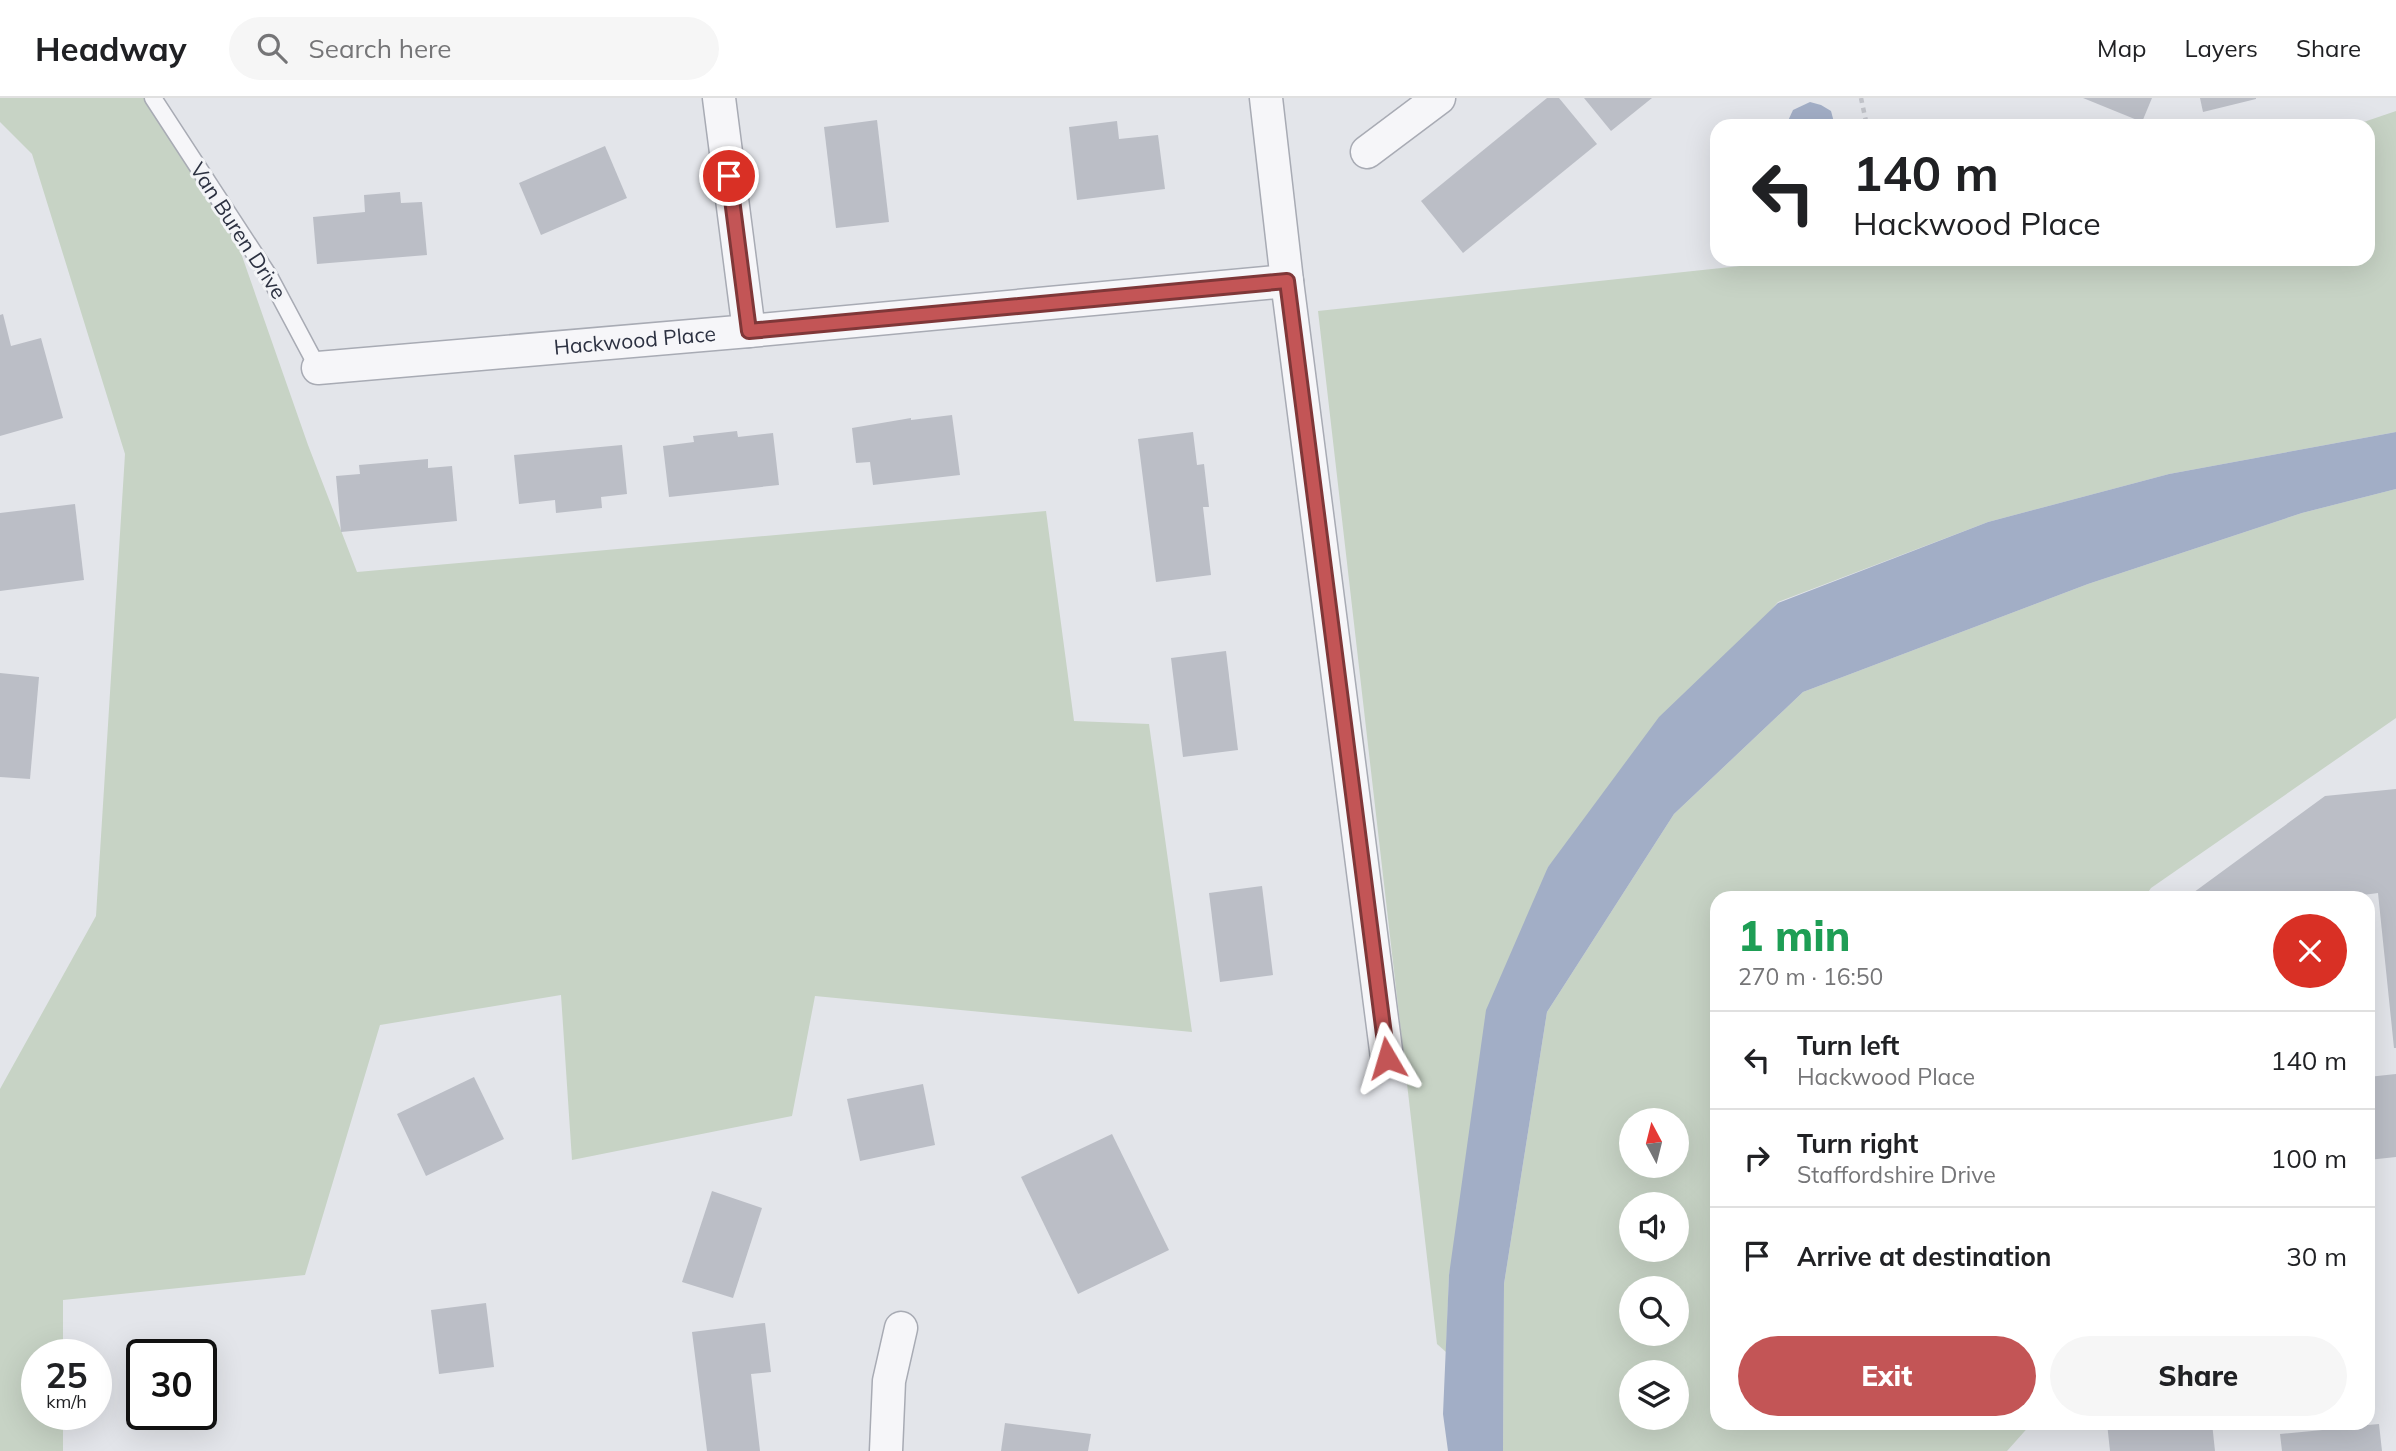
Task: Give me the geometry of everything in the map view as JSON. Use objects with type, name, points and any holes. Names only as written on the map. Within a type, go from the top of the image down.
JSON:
[{"type":"street","points":[[719,98],[749,331]]},
{"type":"street","points":[[1266,98],[1387,1058]]},
{"type":"street","points":[[1367,152],[1438,98]]},
{"type":"street","name":"Hackwood Place","points":[[318,368],[1287,281]]},
{"type":"street","points":[[886,1451],[889,1381],[901,1328]]},
{"type":"lane","name":"Van Buren Drive","points":[[153,98],[270,276],[318,368]]},
{"type":"path","points":[[1861,98],[1866,119]]},
{"type":"green space","points":[[0,98],[155,98],[213,173],[308,445],[357,572],[1046,511],[1074,721],[1149,724],[1192,1032],[815,996],[792,1116],[572,1160],[561,995],[380,1025],[305,1275],[63,1300],[63,1339],[21,1339],[21,1430],[63,1430],[63,1451],[0,1451],[0,1089],[96,916],[125,454],[32,154],[0,122]]},
{"type":"green space","points":[[2396,111],[2396,432],[2169,474],[1988,522],[1778,602],[1548,867],[1449,1275],[1446,1352],[1437,1344],[1318,311],[1739,266],[2375,266],[2375,119],[2373,119]]},
{"type":"green space","points":[[2396,489],[2396,718],[2149,891],[1710,891],[1710,1430],[2026,1430],[2007,1451],[1503,1451],[1504,1284],[1547,1012],[1674,814],[1803,692],[2088,584],[2302,513]]},
{"type":"water","points":[[1810,102],[1831,111],[1833,119],[1789,119],[1793,110]]},
{"type":"water","points":[[2396,432],[2396,489],[2302,513],[2088,584],[1803,692],[1674,814],[1547,1012],[1504,1284],[1503,1451],[1448,1451],[1443,1414],[1449,1275],[1486,1010],[1548,867],[1659,717],[1778,603],[1988,522],[2169,474]]},
{"type":"building","points":[[1547,98],[1559,98],[1597,144],[1463,253],[1421,201]]},
{"type":"building","points":[[1584,98],[1652,98],[1611,131]]},
{"type":"building","points":[[2083,98],[2152,98],[2143,119],[2135,119]]},
{"type":"building","points":[[2200,98],[2256,98],[2256,99],[2203,112]]},
{"type":"building","points":[[877,120],[889,222],[836,228],[824,127]]},
{"type":"building","points":[[1117,121],[1119,139],[1158,135],[1165,189],[1077,200],[1069,127]]},
{"type":"building","points":[[605,146],[627,198],[541,235],[519,183]]},
{"type":"building","points":[[400,192],[401,203],[422,202],[427,255],[317,264],[313,217],[365,212],[364,195]]},
{"type":"building","points":[[3,314],[11,346],[41,338],[63,418],[0,436],[0,315]]},
{"type":"building","points":[[952,415],[960,475],[873,485],[870,462],[856,463],[852,428],[911,418]]},
{"type":"building","points":[[737,431],[738,437],[773,433],[779,485],[669,497],[663,446],[694,442],[693,436]]},
{"type":"building","points":[[1193,432],[1197,465],[1204,464],[1209,507],[1203,507],[1211,575],[1156,582],[1138,439]]},
{"type":"building","points":[[622,445],[627,494],[601,497],[602,508],[556,513],[555,500],[519,504],[514,455]]},
{"type":"building","points":[[428,459],[428,468],[452,466],[457,521],[341,532],[336,476],[360,474],[359,465]]},
{"type":"building","points":[[75,504],[84,580],[0,591],[0,513]]},
{"type":"building","points":[[1226,651],[1238,750],[1183,757],[1171,658]]},
{"type":"building","points":[[0,673],[39,677],[30,779],[0,777]]},
{"type":"building","points":[[2396,789],[2396,1048],[2378,893],[2196,891],[2325,796]]},
{"type":"building","points":[[1262,886],[1273,975],[1220,982],[1209,893]]},
{"type":"building","points":[[2396,1074],[2396,1157],[2375,1159],[2375,1076]]},
{"type":"building","points":[[474,1077],[504,1139],[426,1176],[397,1114]]},
{"type":"building","points":[[923,1084],[935,1145],[860,1161],[847,1099]]},
{"type":"building","points":[[1112,1134],[1169,1250],[1078,1294],[1021,1177]]},
{"type":"building","points":[[712,1191],[762,1208],[733,1298],[682,1282]]},
{"type":"building","points":[[486,1303],[494,1367],[439,1374],[431,1310]]},
{"type":"building","points":[[765,1323],[771,1372],[751,1374],[760,1451],[707,1451],[692,1332]]},
{"type":"building","points":[[1005,1423],[1091,1434],[1088,1451],[1001,1451]]},
{"type":"building","points":[[2375,1424],[2379,1424],[2382,1451],[2282,1451],[2280,1434],[2322,1430],[2375,1430]]},
{"type":"building","points":[[2108,1430],[2213,1430],[2215,1451],[2110,1451]]},
{"type":"route","points":[[729,176],[749,331],[1287,281],[1387,1058]]}]
